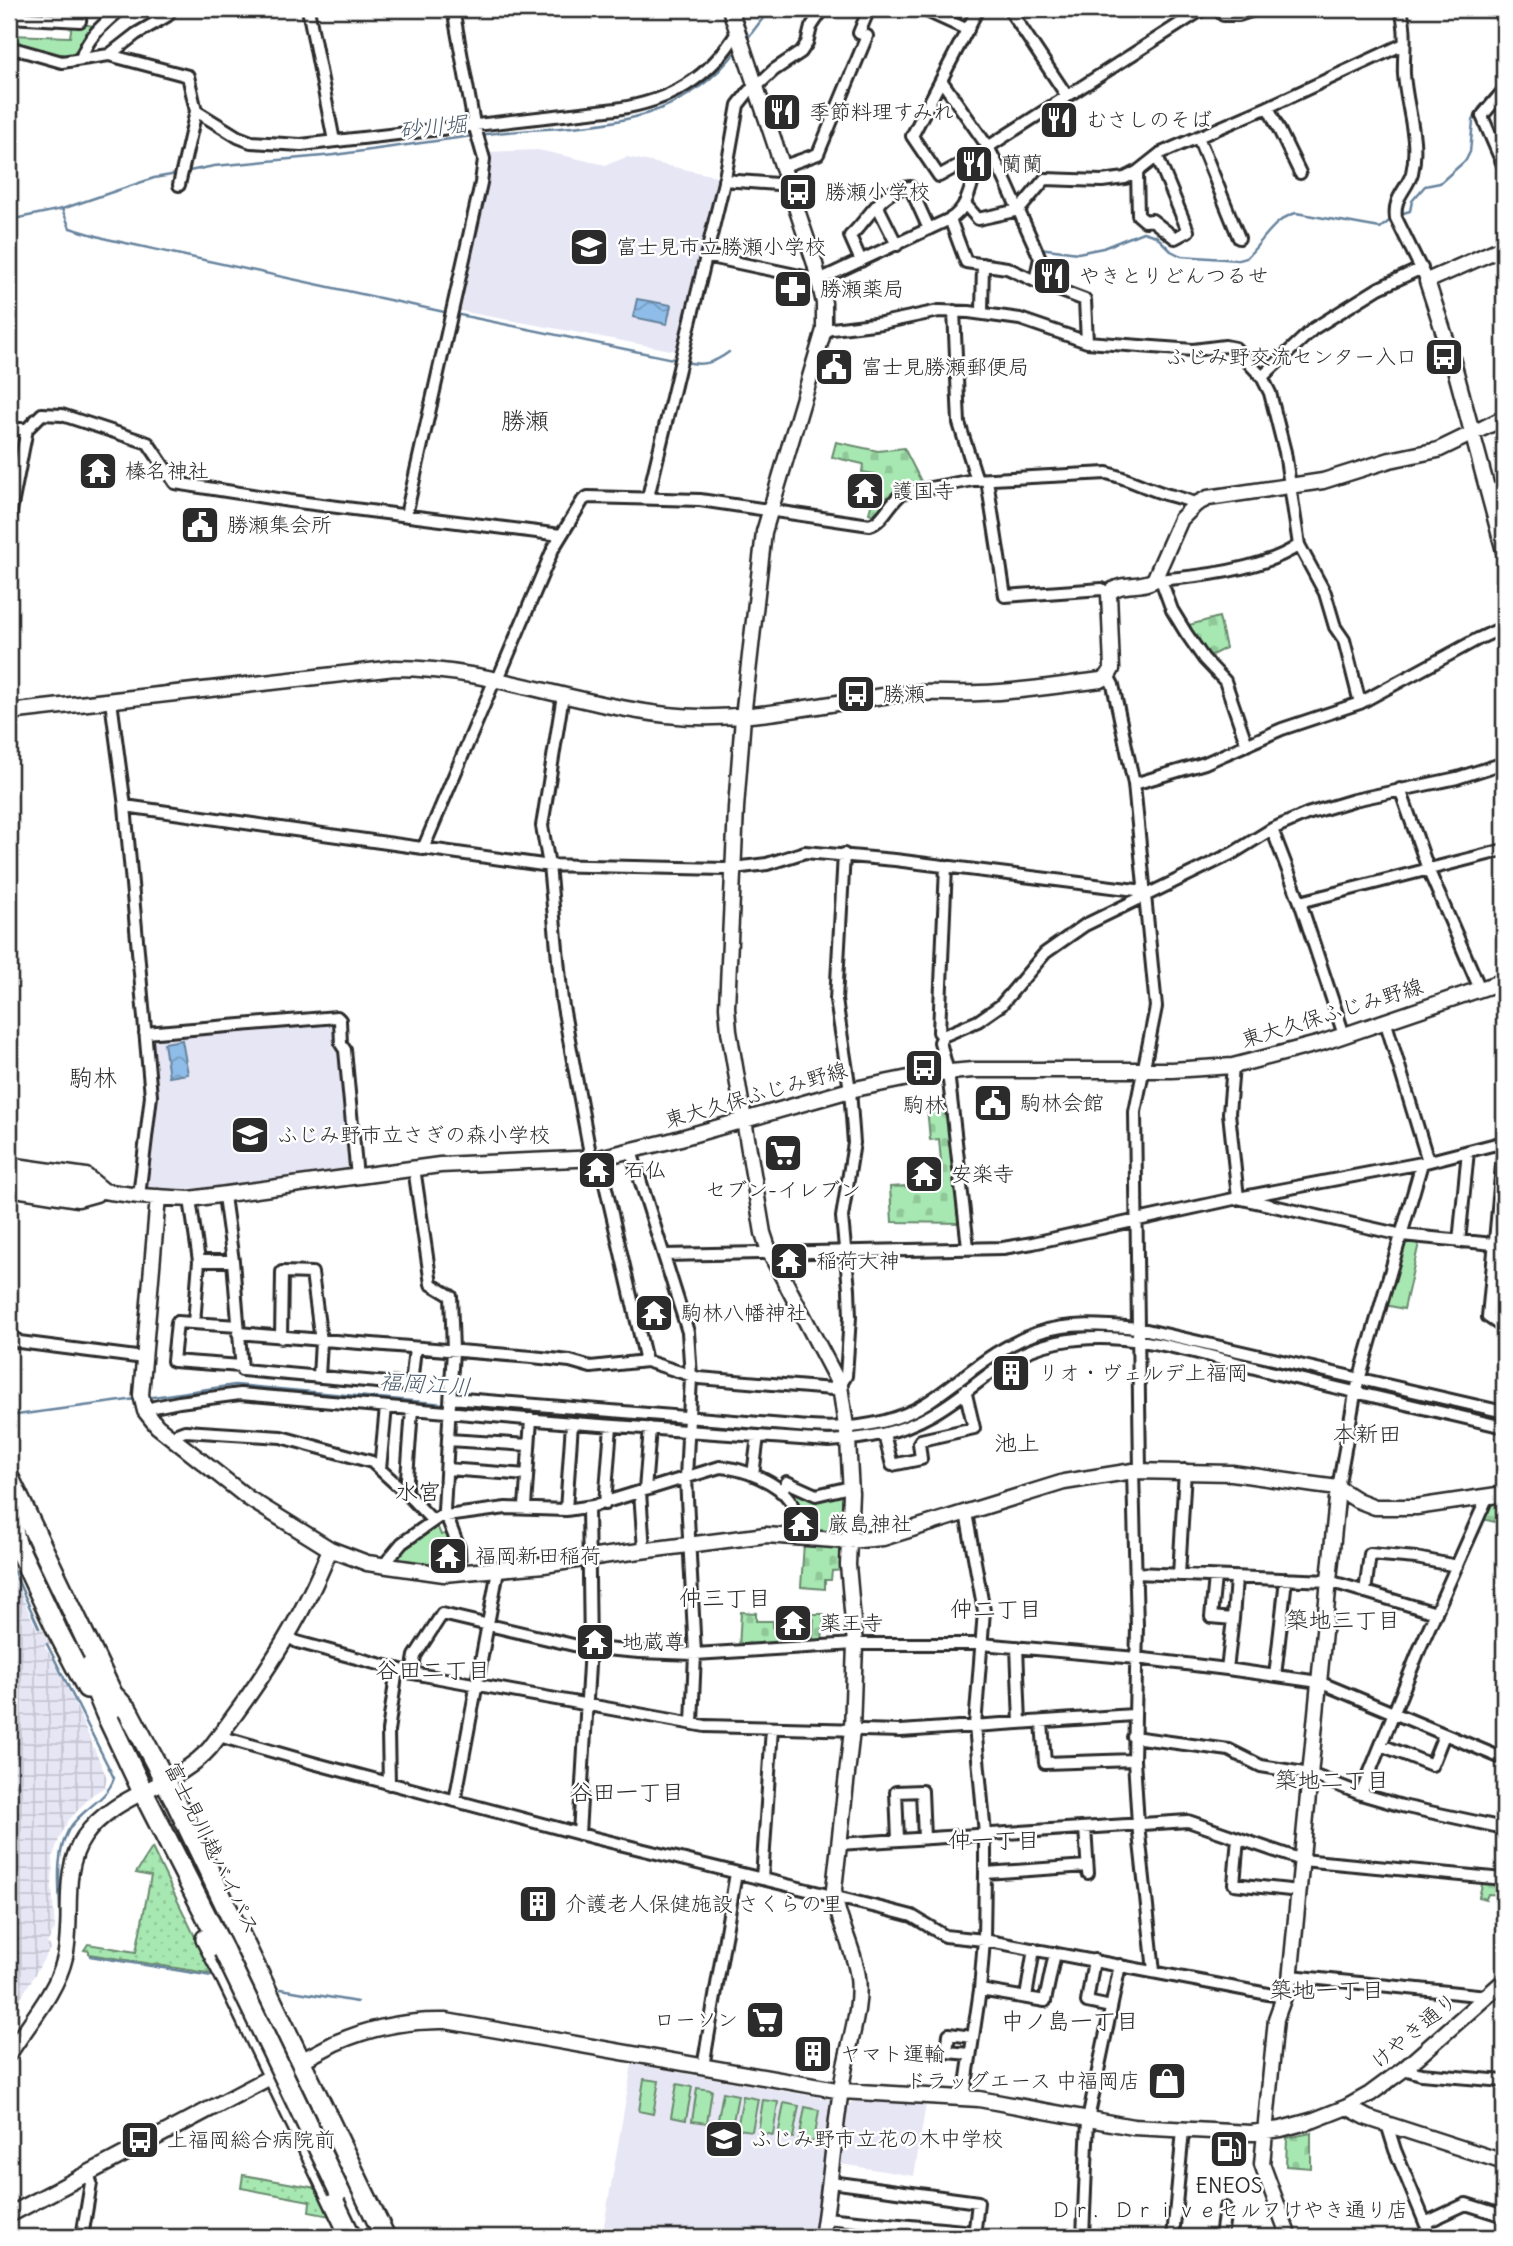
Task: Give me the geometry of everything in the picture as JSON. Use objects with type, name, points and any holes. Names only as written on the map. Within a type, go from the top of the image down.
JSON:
[{"type":"highway","points":[[9,1478],[110,1705]]},
{"type":"highway","points":[[9,1506],[85,1662],[110,1705]]},
{"type":"highway","points":[[9,1512],[16,1543],[82,1682],[110,1705],[128,1711],[154,1787],[174,1798],[385,2237]]},
{"type":"highway","name":"富士見川越バイパス","points":[[154,1787],[171,1846],[229,1949]]},
{"type":"highway","name":"富士見川越バイパス","points":[[154,1787],[345,2188],[375,2237]]},
{"type":"highway","points":[[171,1846],[171,1870],[227,1979],[351,2237]]},
{"type":"highway","name":"富士見川越バイパス","points":[[345,2188],[362,2237]]},
{"type":"street","points":[[9,17],[80,21],[80,9]]},
{"type":"street","points":[[81,59],[84,46],[121,9]]},
{"type":"street","points":[[109,55],[136,34],[167,16],[171,9]]},
{"type":"street","points":[[308,9],[334,141]]},
{"type":"street","points":[[406,515],[481,183],[484,159],[474,124],[453,9]]},
{"type":"street","points":[[730,9],[790,185],[819,280],[826,316],[769,511],[761,552],[743,717],[732,868],[727,1007],[760,1216],[769,1251],[840,1386],[847,1434],[850,1487],[848,1541],[855,1644],[852,1730],[834,1895],[856,1965],[859,1984],[821,2237]]},
{"type":"street","points":[[648,497],[724,180],[738,105],[749,91],[801,52],[807,43],[811,27],[823,9]]},
{"type":"street","points":[[784,166],[817,154],[867,36],[859,33],[869,9]]},
{"type":"street","points":[[922,9],[968,30]]},
{"type":"street","points":[[978,9],[912,136],[939,176],[985,152],[1203,9]]},
{"type":"street","points":[[1218,9],[1223,15],[1238,15],[1258,9]]},
{"type":"street","points":[[1400,9],[1404,77],[1412,118],[1414,156],[1412,174],[1395,206],[1396,218],[1424,275],[1452,358],[1504,551]]},
{"type":"street","points":[[1012,10],[1067,96]]},
{"type":"street","points":[[195,111],[251,142],[301,145],[643,105],[668,95],[698,77],[728,49],[739,34]]},
{"type":"street","points":[[965,204],[978,219],[1019,210],[1045,178],[1102,181],[1125,178],[1137,173],[1157,156],[1404,44]]},
{"type":"street","points":[[9,47],[62,62],[109,55],[188,76],[195,111],[179,185]]},
{"type":"street","points":[[942,80],[1019,210],[1040,258],[1035,281]]},
{"type":"street","points":[[1504,90],[1482,116],[1504,167]]},
{"type":"street","points":[[1268,107],[1300,173]]},
{"type":"street","points":[[1198,137],[1239,238]]},
{"type":"street","points":[[706,256],[819,280],[958,214],[965,204],[985,152]]},
{"type":"street","points":[[1137,173],[1138,215],[1145,221],[1152,220],[1175,237],[1188,231],[1157,156]]},
{"type":"street","points":[[724,180],[790,185]]},
{"type":"street","points":[[861,261],[849,236],[887,195],[906,186],[909,187],[929,229]]},
{"type":"street","points":[[877,205],[897,245]]},
{"type":"street","points":[[950,219],[966,261],[1007,268],[1085,300],[1087,342]]},
{"type":"street","points":[[1262,377],[1313,329],[1379,288],[1504,247]]},
{"type":"street","points":[[982,312],[983,264]]},
{"type":"street","points":[[824,330],[881,323],[939,311],[982,312],[1020,319],[1087,342],[1193,350],[1231,346],[1262,377],[1270,393],[1281,433],[1299,545],[1325,593],[1335,627],[1344,640],[1360,703]]},
{"type":"street","points":[[954,311],[959,423],[982,480],[1005,596],[1102,589],[1109,593]]},
{"type":"street","points":[[9,521],[27,429],[42,414],[62,415],[148,443],[175,483],[290,501],[561,535]]},
{"type":"street","points":[[1247,745],[1225,681],[1204,659],[1186,633],[1157,580],[1178,524],[1196,504],[1214,497],[1291,488],[1438,450],[1504,418]]},
{"type":"street","points":[[9,429],[27,429]]},
{"type":"street","points":[[423,849],[553,548],[588,496],[700,500],[870,526],[877,523],[894,498],[903,492],[982,480],[1107,473],[1196,504]]},
{"type":"street","points":[[1488,491],[1504,486]]},
{"type":"street","points":[[1109,593],[1116,587],[1148,584],[1157,580],[1259,564],[1299,545]]},
{"type":"street","points":[[9,712],[395,668],[438,669],[497,679],[667,715],[743,717],[910,693],[1006,692],[1101,680],[1108,676],[1112,669],[1109,593]]},
{"type":"street","points":[[1134,783],[1205,764],[1282,729],[1360,703],[1504,627]]},
{"type":"street","points":[[1108,676],[1113,685],[1134,783],[1156,1007],[1135,1112],[1139,1342],[1133,1715],[1138,1824],[1154,1971]]},
{"type":"street","points":[[563,695],[542,826],[549,865],[562,1001],[595,1158],[646,1361]]},
{"type":"street","points":[[111,701],[125,806],[151,1096],[139,1196]]},
{"type":"street","points":[[968,1247],[948,1072],[940,1042],[943,1036],[978,1021],[1001,1005],[1045,953],[1066,936],[1144,893],[1233,853],[1272,829],[1307,814],[1400,789],[1457,778],[1504,763]]},
{"type":"street","points":[[1400,789],[1428,869],[1480,989]]},
{"type":"street","points":[[125,806],[549,865],[732,868],[768,864],[805,852],[946,866],[1144,893]]},
{"type":"street","points":[[1272,829],[1300,902],[1344,1035]]},
{"type":"street","points":[[1300,902],[1504,850]]},
{"type":"street","points":[[241,1366],[173,1361],[177,1322],[281,1338],[453,1350],[570,1361],[591,1367],[646,1361],[691,1377],[832,1388],[840,1386],[846,1376],[850,1317],[842,1217],[854,1143],[850,1090],[836,1000],[844,854]]},
{"type":"street","points":[[943,1036],[939,1032],[946,866]]},
{"type":"street","name":"東大久保ふじみ野線","points":[[9,1178],[139,1196],[190,1199],[414,1168],[499,1161],[595,1158],[631,1151],[850,1090],[948,1072],[1144,1070],[1233,1066],[1344,1035],[1504,981]]},
{"type":"street","points":[[145,1033],[337,1017],[340,1020],[341,1044],[345,1050],[357,1177]]},
{"type":"street","points":[[1289,2237],[1262,2164],[1276,2019],[1290,1976],[1338,1488],[1356,1391],[1425,1162],[1385,1020]]},
{"type":"street","points":[[1233,1066],[1229,1113],[1238,1198]]},
{"type":"street","points":[[664,1255],[1003,1248],[1425,1162],[1504,1143],[1499,1245],[1488,1317],[1504,1328]]},
{"type":"street","points":[[631,1151],[688,1332],[691,1377],[686,1478],[695,1654],[692,1723]]},
{"type":"street","points":[[1459,1242],[1468,1151]]},
{"type":"street","points":[[9,1165],[86,1177],[105,1192]]},
{"type":"street","points":[[414,1168],[431,1284],[451,1296],[453,1350],[446,1515],[459,1548],[460,1573]]},
{"type":"street","points":[[9,1188],[78,1199],[105,1192]]},
{"type":"street","points":[[224,1196],[233,1261],[242,1370],[411,1385],[415,1348]]},
{"type":"street","points":[[158,1197],[142,1403],[157,1426],[248,1499],[330,1549],[360,1562],[444,1574],[498,1570],[766,1535],[848,1541],[883,1538],[1063,1482],[1136,1471],[1233,1473],[1338,1488],[1376,1507],[1416,1507],[1504,1494]]},
{"type":"street","points":[[1238,1198],[1402,1235],[1499,1245]]},
{"type":"street","points":[[190,1199],[199,1261],[194,1323]]},
{"type":"street","points":[[199,1261],[233,1261]]},
{"type":"street","points":[[281,1338],[282,1272],[312,1273],[321,1341],[319,1377]]},
{"type":"street","points":[[142,1403],[154,1407],[240,1394],[412,1409],[450,1405],[690,1418],[847,1434],[910,1412],[927,1403],[998,1350],[1038,1332],[1088,1325],[1138,1328],[1504,1412]]},
{"type":"street","points":[[9,1334],[19,1342],[144,1358]]},
{"type":"street","points":[[450,1405],[531,1419],[758,1436],[884,1434],[906,1428],[933,1414],[1002,1363],[1045,1345],[1080,1339],[1139,1342],[1504,1427]]},
{"type":"street","points":[[884,1434],[892,1465],[921,1459],[921,1440],[974,1428],[965,1390]]},
{"type":"street","points":[[380,1469],[386,1407]]},
{"type":"street","points":[[406,1492],[412,1409]]},
{"type":"street","points":[[525,1507],[531,1419]]},
{"type":"street","points":[[566,1510],[572,1423]]},
{"type":"street","points":[[605,1504],[611,1426]]},
{"type":"street","points":[[644,1550],[642,1491],[650,1428]]},
{"type":"street","points":[[172,1439],[185,1431],[281,1437],[372,1461],[432,1520]]},
{"type":"street","points":[[753,1475],[758,1436]]},
{"type":"street","points":[[449,1440],[529,1445]]},
{"type":"street","points":[[383,1566],[402,1543],[432,1520],[446,1515],[525,1507],[566,1510],[588,1507],[720,1467],[753,1475],[790,1500],[794,1511],[793,1535]]},
{"type":"street","points":[[447,1469],[527,1475]]},
{"type":"street","points":[[1179,1576],[1185,1470]]},
{"type":"street","points":[[781,1492],[787,1482],[816,1495],[850,1487]]},
{"type":"street","points":[[1361,1794],[1393,1713],[1487,1498]]},
{"type":"street","points":[[579,1834],[590,1648],[588,1507]]},
{"type":"street","points":[[964,2098],[980,1990],[985,1873],[985,1835],[975,1726],[984,1611],[966,1513]]},
{"type":"street","points":[[9,2054],[46,1996],[64,1960],[68,1942],[71,1866],[78,1847],[107,1811],[200,1760],[305,1608],[330,1549]]},
{"type":"street","points":[[1365,1592],[1370,1555],[1416,1558],[1457,1566]]},
{"type":"street","points":[[455,1801],[498,1570]]},
{"type":"street","points":[[1136,1573],[1329,1581],[1436,1614]]},
{"type":"street","points":[[1215,1577],[1210,1617],[1233,1619]]},
{"type":"street","points":[[1227,1670],[1236,1578]]},
{"type":"street","points":[[1275,1676],[1286,1580]]},
{"type":"street","points":[[412,1673],[415,1656],[442,1614],[590,1648],[695,1654],[855,1644],[981,1644],[1136,1658],[1319,1682],[1504,1759]]},
{"type":"street","points":[[287,1636],[297,1642],[412,1673],[705,1726],[901,1731],[1133,1715]]},
{"type":"street","points":[[1017,1647],[1020,1723]]},
{"type":"street","points":[[389,1784],[388,1731],[397,1669]]},
{"type":"street","points":[[1042,1722],[1045,1763],[1134,1760]]},
{"type":"street","points":[[762,1879],[772,1728]]},
{"type":"street","points":[[1381,1745],[1432,1765],[1444,1735]]},
{"type":"street","points":[[219,1736],[579,1834],[912,1916],[945,1936],[984,1940],[1284,1997]]},
{"type":"street","points":[[1133,1737],[1229,1750],[1261,1766],[1310,1774],[1361,1794],[1402,1806],[1504,1828]]},
{"type":"street","points":[[898,1839],[896,1793],[922,1791],[924,1838]]},
{"type":"street","points":[[839,1844],[1188,1821],[1302,1860],[1504,1879]]},
{"type":"street","points":[[985,1873],[1087,1869],[1085,1828]]},
{"type":"street","points":[[1237,1838],[1234,1884],[1298,1891]]},
{"type":"street","points":[[703,2067],[736,1873]]},
{"type":"street","points":[[1026,1997],[1034,1949]]},
{"type":"street","points":[[980,1990],[1045,2001],[1055,1953]]},
{"type":"street","points":[[1094,1960],[1087,2002],[1111,2007]]},
{"type":"street","points":[[1083,2237],[1088,2119],[1120,1965]]},
{"type":"street","points":[[1290,1976],[1487,1996]]},
{"type":"street","name":"けやき通り","points":[[9,2215],[335,2043],[371,2029],[408,2022],[446,2021],[842,2091],[964,2098],[1133,2127],[1265,2132],[1298,2125],[1347,2107],[1370,2094],[1404,2069],[1504,1981]]},
{"type":"street","points":[[970,2054],[947,2052],[949,2034],[972,2037]]},
{"type":"street","points":[[1404,2069],[1421,2074],[1504,2081]]},
{"type":"street","points":[[1347,2107],[1368,2118],[1504,2162]]},
{"type":"street","points":[[1387,2124],[1431,2237]]},
{"type":"street","points":[[1173,2237],[1183,2130]]},
{"type":"street","points":[[82,2237],[91,2183],[88,2173]]},
{"type":"street","points":[[825,2218],[974,2235],[978,2202],[831,2182]]},
{"type":"street","points":[[1425,2223],[1466,2204],[1504,2216]]},
{"type":"street","points":[[1221,2237],[1225,2208]]},
{"type":"shaded area","name":"富士見市立勝瀬小学校","points":[[538,150],[606,165],[627,157],[725,178],[682,352],[455,310],[490,152]]},
{"type":"shaded area","name":"ふじみ野市立さぎの森小学校","points":[[334,1022],[342,1052],[352,1168],[210,1187],[146,1187],[154,1103],[152,1036]]},
{"type":"shaded area","points":[[9,1567],[37,1630],[42,1628],[50,1643],[44,1646],[74,1702],[107,1778],[105,1787],[92,1795],[68,1821],[59,1839],[53,1856],[55,1929],[47,1943],[51,1947],[9,2018]]},
{"type":"shaded area","name":"ふじみ野市立花の木中学校","points":[[632,2064],[834,2100],[813,2237],[602,2237]]},
{"type":"shaded area","points":[[854,2101],[926,2104],[914,2176],[841,2164],[848,2105]]},
{"type":"green space","points":[[72,23],[95,26],[72,55],[39,53],[9,42],[9,35],[70,37]]},
{"type":"green space","points":[[836,442],[878,451],[904,448],[923,485],[896,494],[878,517],[869,513],[877,485],[874,484],[875,474],[862,472],[863,464],[832,457]]},
{"type":"green space","points":[[1219,617],[1226,648],[1206,658],[1185,626]]},
{"type":"green space","points":[[949,1104],[963,1223],[892,1222],[890,1187],[943,1184],[939,1139],[930,1140],[927,1107]]},
{"type":"green space","points":[[1404,1242],[1419,1243],[1404,1309],[1385,1305]]},
{"type":"green space","points":[[786,1487],[816,1497],[844,1491],[843,1531],[838,1535],[796,1528]]},
{"type":"green space","points":[[1504,1500],[1504,1524],[1482,1519],[1492,1502]]},
{"type":"green space","points":[[436,1523],[441,1535],[451,1532],[457,1567],[452,1569],[395,1561],[395,1558]]},
{"type":"green space","points":[[804,1543],[842,1547],[844,1570],[832,1571],[831,1580],[825,1580],[825,1589],[801,1587]]},
{"type":"green space","points":[[741,1612],[756,1613],[756,1621],[773,1621],[773,1628],[780,1629],[779,1646],[739,1649]]},
{"type":"green space","points":[[810,1614],[824,1614],[822,1644],[808,1642],[813,1640],[814,1619],[810,1618]]},
{"type":"green space","points":[[152,1848],[213,1974],[89,1954],[89,1951],[84,1950],[88,1944],[136,1952],[151,1876],[136,1873]]},
{"type":"green space","points":[[1483,1881],[1502,1883],[1501,1895],[1488,1894],[1486,1899],[1479,1897]]},
{"type":"green space","points":[[644,2079],[659,2081],[653,2114],[639,2111]]},
{"type":"green space","points":[[677,2084],[692,2087],[686,2120],[671,2117]]},
{"type":"green space","points":[[697,2088],[712,2090],[707,2123],[692,2121]]},
{"type":"green space","points":[[723,2092],[738,2095],[732,2127],[717,2125]]},
{"type":"green space","points":[[743,2096],[758,2099],[752,2131],[737,2129]]},
{"type":"green space","points":[[763,2100],[778,2102],[773,2135],[758,2132]]},
{"type":"green space","points":[[784,2103],[799,2106],[793,2138],[778,2136]]},
{"type":"green space","points":[[805,2107],[819,2110],[814,2142],[799,2140]]},
{"type":"green space","points":[[1311,2133],[1311,2168],[1286,2166],[1287,2138]]},
{"type":"green space","points":[[243,2175],[316,2188],[330,2216],[309,2212],[310,2201],[241,2188]]},
{"type":"water","points":[[637,299],[671,305],[667,324],[633,317]]},
{"type":"water","points":[[182,1040],[188,1074],[169,1077],[164,1043]]},
{"type":"waterway","name":"砂川堀","points":[[747,39],[770,9]]},
{"type":"waterway","name":"砂川堀","points":[[479,135],[586,126],[652,112],[683,98],[711,78],[738,49]]},
{"type":"waterway","points":[[1400,214],[1410,211],[1412,201],[1425,186],[1440,183],[1466,160],[1470,152],[1473,121],[1479,108],[1504,80]]},
{"type":"waterway","name":"砂川堀","points":[[184,172],[214,166],[334,155],[472,136]]},
{"type":"waterway","name":"砂川堀","points":[[9,220],[62,209],[154,178],[177,174]]},
{"type":"waterway","points":[[62,209],[70,228],[107,239],[449,313]]},
{"type":"waterway","points":[[1039,248],[1078,253],[1103,248],[1143,232],[1156,236],[1171,251],[1181,256],[1239,260],[1246,258],[1281,220],[1296,213],[1380,228],[1392,219]]},
{"type":"waterway","points":[[455,314],[678,360]]},
{"type":"waterway","points":[[685,362],[708,363],[729,352]]},
{"type":"waterway","name":"福岡江川","points":[[146,1398],[235,1385],[445,1404]]},
{"type":"waterway","name":"福岡江川","points":[[9,1416],[136,1399]]},
{"type":"waterway","name":"福岡江川","points":[[452,1405],[686,1422]]},
{"type":"waterway","name":"福岡江川","points":[[745,1427],[780,1430]]},
{"type":"waterway","points":[[9,1561],[39,1628]]},
{"type":"waterway","points":[[47,1644],[114,1778],[106,1793],[73,1823],[63,1844],[59,1870],[59,1940]]},
{"type":"waterway","points":[[90,1956],[212,1976]]},
{"type":"waterway","points":[[281,1989],[357,2002]]},
{"type":"place","name":"季節料理すみれ","points":[[782,112]]},
{"type":"place","name":"むさしのそば","points":[[1059,120]]},
{"type":"place","name":"蘭蘭","points":[[974,164]]},
{"type":"place","name":"勝瀬小学校","points":[[798,192]]},
{"type":"place","name":"富士見市立勝瀬小学校","points":[[589,247]]},
{"type":"place","name":"やきとりどんつるせ","points":[[1052,276]]},
{"type":"place","name":"勝瀬薬局","points":[[793,289]]},
{"type":"place","name":"ふじみ野交流センター入口","points":[[1444,357]]},
{"type":"place","name":"富士見勝瀬郵便局","points":[[834,367]]},
{"type":"place","name":"榛名神社","points":[[98,471]]},
{"type":"place","name":"護国寺","points":[[865,491]]},
{"type":"place","name":"勝瀬集会所","points":[[200,525]]},
{"type":"place","name":"勝瀬","points":[[856,694]]},
{"type":"place","name":"駒林","points":[[924,1068]]},
{"type":"place","name":"駒林会館","points":[[993,1103]]},
{"type":"place","name":"ふじみ野市立さぎの森小学校","points":[[250,1135]]},
{"type":"place","name":"セブン-イレブン","points":[[783,1153]]},
{"type":"place","name":"石仏","points":[[597,1170]]},
{"type":"place","name":"安楽寺","points":[[924,1174]]},
{"type":"place","name":"稲荷大神","points":[[789,1261]]},
{"type":"place","name":"駒林八幡神社","points":[[654,1313]]},
{"type":"place","name":"リオ・ヴェルデ上福岡","points":[[1011,1373]]},
{"type":"place","name":"厳島神社","points":[[801,1524]]},
{"type":"place","name":"福岡新田稲荷","points":[[448,1556]]},
{"type":"place","name":"薬王寺","points":[[793,1623]]},
{"type":"place","name":"地蔵尊","points":[[595,1642]]},
{"type":"place","name":"介護老人保健施設 さくらの里","points":[[538,1904]]},
{"type":"place","name":"ローソン","points":[[765,2020]]},
{"type":"place","name":"ヤマト運輸","points":[[813,2054]]},
{"type":"place","name":"ドラッグエース 中福岡店","points":[[1167,2081]]},
{"type":"place","name":"ふじみ野市立花の木中学校","points":[[724,2139]]},
{"type":"place","name":"上福岡総合病院前","points":[[140,2140]]},
{"type":"place","name":"ENEOS Ｄｒ．Ｄｒｉｖｅセルフけやき通り店","points":[[1229,2149]]},
{"type":"district","name":"勝瀬","points":[[525,421]]},
{"type":"district","name":"駒林","points":[[93,1078]]},
{"type":"district","name":"本新田","points":[[1367,1434]]},
{"type":"district","name":"池上","points":[[1017,1443]]},
{"type":"district","name":"水宮","points":[[418,1492]]},
{"type":"district","name":"仲三丁目","points":[[725,1598]]},
{"type":"district","name":"仲二丁目","points":[[996,1609]]},
{"type":"district","name":"築地三丁目","points":[[1343,1620]]},
{"type":"district","name":"谷田二丁目","points":[[433,1670]]},
{"type":"district","name":"築地二丁目","points":[[1332,1780]]},
{"type":"district","name":"谷田一丁目","points":[[627,1792]]},
{"type":"district","name":"仲一丁目","points":[[994,1840]]},
{"type":"district","name":"築地一丁目","points":[[1327,1990]]},
{"type":"district","name":"中ノ島一丁目","points":[[1070,2021]]}]
